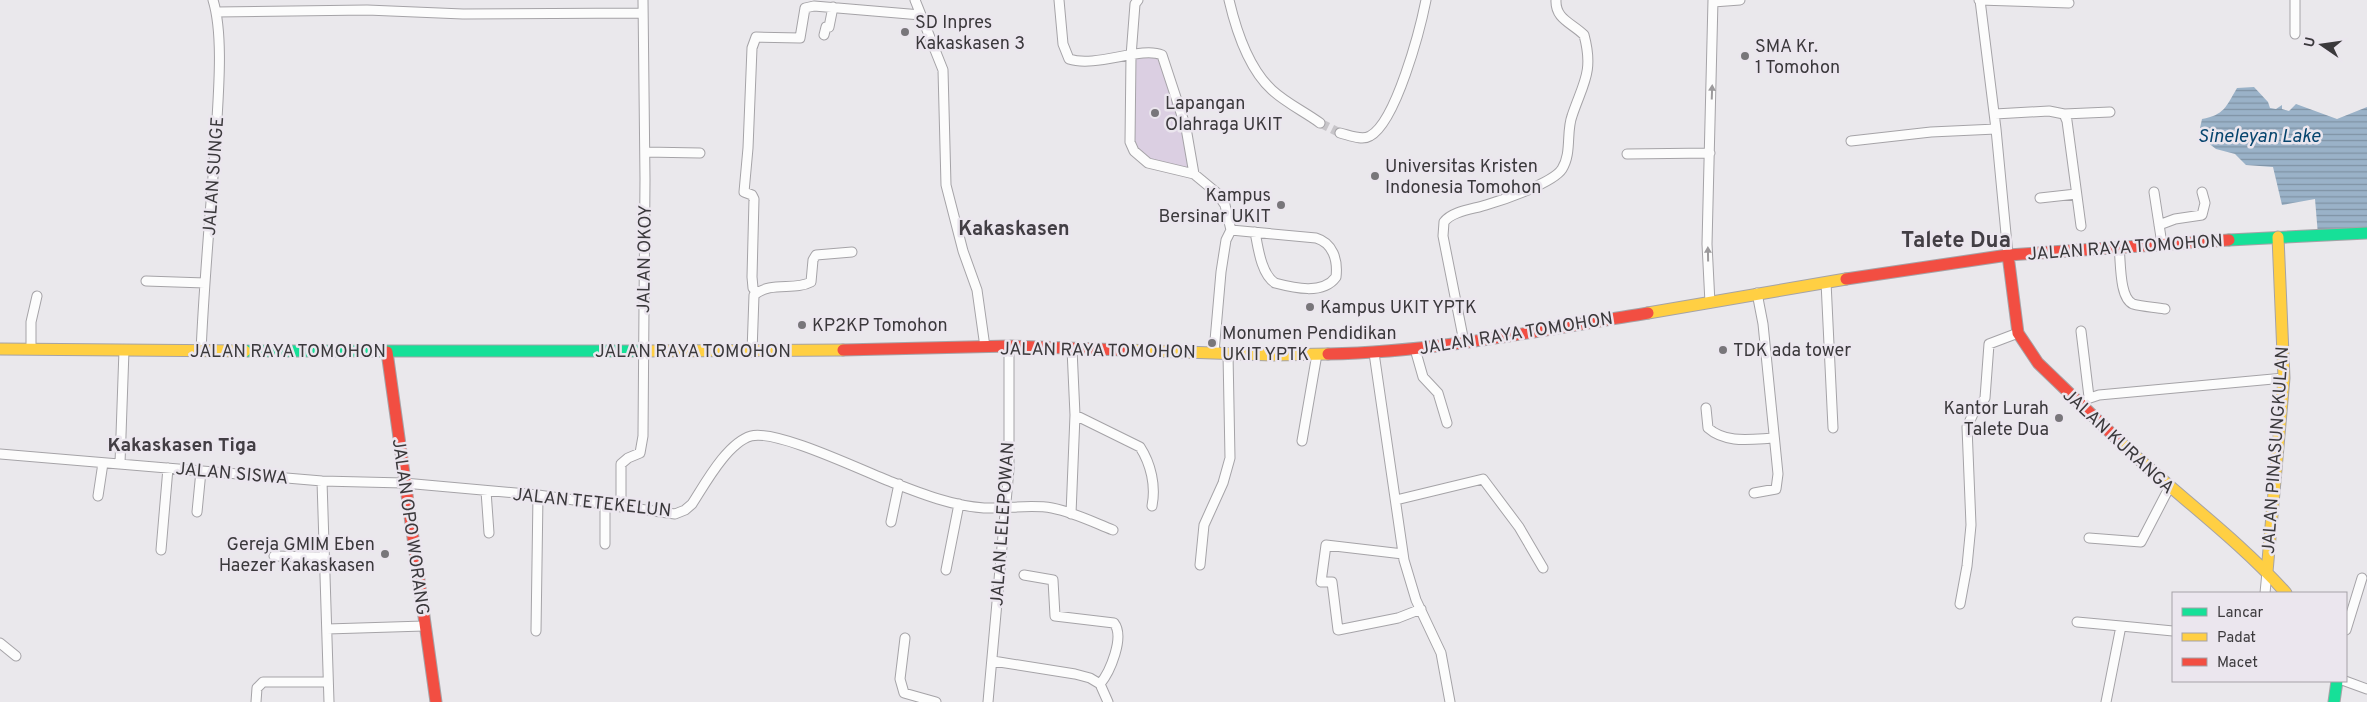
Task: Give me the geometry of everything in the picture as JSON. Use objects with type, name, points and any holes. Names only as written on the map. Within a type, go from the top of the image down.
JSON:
[{"type":"main road","name":"JALAN RAYA TOMOHON","points":[[0,349],[201,352],[643,350],[752,352],[1009,346],[1228,354],[1374,353],[1464,342],[1710,303],[1757,293],[2008,255],[2162,244],[2367,233]]},
{"type":"main road","name":"JALAN PINASUNGKULAN","points":[[2267,572],[2284,378],[2278,237]]},
{"type":"main road","name":"JALAN KURANGA","points":[[2008,255],[2018,333],[2038,363],[2169,488],[2267,572],[2285,592]]},
{"type":"main road","name":"JALAN OPO WORANG","points":[[387,352],[436,702]]},
{"type":"main road","points":[[2334,702],[2337,682]]},
{"type":"street","name":"JALAN SUNGE","points":[[201,352],[219,57],[216,12],[213,0]]},
{"type":"street","points":[[367,10],[369,0]]},
{"type":"street","name":"JALAN OKOY","points":[[621,507],[622,464],[642,450],[645,152],[643,0]]},
{"type":"street","points":[[915,0],[943,70],[946,185],[961,243],[977,290],[985,347]]},
{"type":"street","points":[[1059,0],[1063,44],[1069,60],[1084,62],[1148,53],[1162,55],[1186,128],[1194,174]]},
{"type":"street","points":[[1138,0],[1135,4],[1131,56],[1130,142],[1134,151],[1148,163],[1194,174],[1221,198],[1229,215],[1232,230],[1226,240],[1221,272],[1214,352]]},
{"type":"street","points":[[1229,0],[1235,24],[1259,74],[1272,90],[1320,123]]},
{"type":"street","points":[[1340,133],[1359,138],[1368,137],[1380,129],[1402,83],[1420,28],[1426,0]]},
{"type":"street","points":[[1464,342],[1443,236],[1444,222],[1451,216],[1487,205],[1536,186],[1558,173],[1565,162],[1570,122],[1585,84],[1588,55],[1584,35],[1558,15],[1555,9],[1556,0]]},
{"type":"street","points":[[1710,303],[1707,244],[1713,1],[1740,0]]},
{"type":"street","points":[[2008,255],[1995,114],[1979,0],[2069,4]]},
{"type":"street","points":[[2295,0],[2295,34]]},
{"type":"street","points":[[757,292],[753,288],[752,278],[754,199],[752,195],[744,192],[754,40],[759,36],[800,38],[806,8],[814,6],[921,15]]},
{"type":"street","points":[[824,35],[826,26],[829,27],[833,7]]},
{"type":"street","points":[[216,12],[367,10],[463,14],[642,13]]},
{"type":"street","points":[[1995,114],[2049,111],[2064,114],[2110,112]]},
{"type":"street","points":[[2064,114],[2067,121],[2081,226]]},
{"type":"street","points":[[1851,141],[1931,132],[1996,129]]},
{"type":"street","points":[[645,152],[700,153]]},
{"type":"street","points":[[1627,154],[1710,153]]},
{"type":"street","points":[[2154,192],[2162,244]]},
{"type":"street","points":[[2159,224],[2175,219],[2202,215],[2205,203],[2202,192]]},
{"type":"street","points":[[2040,198],[2076,194]]},
{"type":"street","points":[[1232,230],[1255,232],[1322,240],[1330,247],[1336,258],[1336,277],[1328,286],[1321,288],[1275,283],[1271,280],[1264,266],[1255,232]]},
{"type":"street","points":[[2119,248],[2123,286],[2128,299],[2135,304],[2165,309]]},
{"type":"street","points":[[752,352],[753,299],[757,292],[771,287],[808,284],[812,278],[814,256],[852,252]]},
{"type":"street","points":[[146,281],[205,283]]},
{"type":"street","points":[[1826,282],[1833,428]]},
{"type":"street","points":[[1754,492],[1772,491],[1778,486],[1763,324],[1757,293]]},
{"type":"street","points":[[30,348],[30,322],[37,296]]},
{"type":"street","points":[[2081,332],[2089,397]]},
{"type":"street","points":[[1960,604],[1968,566],[1971,525],[1967,427],[1973,414],[1985,398],[1989,344],[2018,333]]},
{"type":"street","name":"JALAN LELEPOWAN","points":[[988,702],[1009,469],[1009,346]]},
{"type":"street","points":[[1071,514],[1075,415],[1072,349]]},
{"type":"street","points":[[1415,349],[1423,376],[1438,393],[1446,423]]},
{"type":"street","points":[[120,463],[124,350]]},
{"type":"street","points":[[1374,353],[1403,554],[1410,584],[1441,653],[1450,702]]},
{"type":"street","points":[[1200,565],[1204,524],[1223,483],[1230,458],[1228,354]]},
{"type":"street","points":[[1302,441],[1317,354]]},
{"type":"street","points":[[2078,402],[2089,397],[2166,388],[2284,378]]},
{"type":"street","points":[[1706,408],[1708,428],[1716,433],[1743,440],[1774,438]]},
{"type":"street","points":[[1075,415],[1140,447],[1145,455],[1152,479],[1154,495],[1152,506]]},
{"type":"street","name":"JALAN TETEKELUN","points":[[404,483],[538,495],[675,514],[685,510],[692,504],[731,450],[742,440],[760,435],[797,444],[899,484],[959,504],[1004,508],[1050,508],[1113,530]]},
{"type":"street","name":"JALAN SISWA","points":[[0,454],[322,481],[404,483]]},
{"type":"street","points":[[98,496],[103,462]]},
{"type":"street","points":[[161,550],[168,468]]},
{"type":"street","points":[[197,512],[202,471]]},
{"type":"street","points":[[1396,500],[1483,479],[1519,527],[1543,568]]},
{"type":"street","points":[[322,481],[329,702]]},
{"type":"street","points":[[892,522],[899,484]]},
{"type":"street","points":[[2089,538],[2141,542],[2169,488]]},
{"type":"street","points":[[486,490],[488,533]]},
{"type":"street","points":[[536,631],[538,495]]},
{"type":"street","points":[[605,504],[605,544]]},
{"type":"street","points":[[946,570],[959,504]]},
{"type":"street","points":[[1403,554],[1326,545],[1322,582],[1332,582],[1338,630],[1398,618],[1420,609]]},
{"type":"street","points":[[274,556],[323,557]]},
{"type":"street","points":[[2265,592],[2267,572]]},
{"type":"street","points":[[1024,575],[1054,580],[1055,616],[1115,624],[1117,636],[1114,655],[1109,673],[1100,684]]},
{"type":"street","points":[[2347,627],[2362,578]]},
{"type":"street","points":[[2077,622],[2172,632]]},
{"type":"street","points":[[326,629],[424,626]]},
{"type":"street","points":[[2106,702],[2121,626]]},
{"type":"street","points":[[906,638],[900,679],[904,693],[936,702]]},
{"type":"street","points":[[0,643],[16,656]]},
{"type":"street","points":[[993,661],[1075,674],[1100,684],[1108,702]]},
{"type":"street","points":[[256,702],[257,688],[263,682],[328,682]]},
{"type":"street","points":[[2347,682],[2367,690]]},
{"type":"shaded area","name":"Lapangan Olahraga UKIT","points":[[1148,53],[1164,61],[1194,174],[1155,165],[1134,151],[1131,56]]},
{"type":"water","name":"Sineleyan Lake","points":[[2254,87],[2268,102],[2270,108],[2276,109],[2282,105],[2282,109],[2289,111],[2296,104],[2337,119],[2367,107],[2367,233],[2318,235],[2315,199],[2282,205],[2273,167],[2246,165],[2235,154],[2216,149],[2207,142],[2200,128],[2202,119],[2215,115],[2224,109],[2237,88]]},
{"type":"tunnel","points":[[1320,123],[1340,133]]},
{"type":"traffic: fast","points":[[2229,240],[2367,233]]},
{"type":"traffic: fast","points":[[245,351],[642,351]]},
{"type":"traffic: fast","points":[[2334,702],[2337,682]]},
{"type":"traffic: slow","points":[[2267,572],[2284,378],[2278,237]]},
{"type":"traffic: slow","points":[[1648,313],[1846,279]]},
{"type":"traffic: slow","points":[[0,349],[245,351]]},
{"type":"traffic: slow","points":[[642,351],[843,350]]},
{"type":"traffic: slow","points":[[1125,350],[1272,355],[1328,354]]},
{"type":"traffic: slow","points":[[2116,438],[2246,552],[2285,592]]},
{"type":"traffic: jam","points":[[1846,279],[2008,255],[2229,240]]},
{"type":"traffic: jam","points":[[2008,255],[2018,333],[2038,363],[2116,438]]},
{"type":"traffic: jam","points":[[1328,354],[1448,345],[1648,313]]},
{"type":"traffic: jam","points":[[843,350],[1009,346],[1125,350]]},
{"type":"traffic: jam","points":[[387,352],[436,702]]},
{"type":"place","name":"SD Inpres Kakaskasen 3","points":[[905,32]]},
{"type":"place","name":"SMA Kr. 1 Tomohon","points":[[1745,56]]},
{"type":"place","name":"Lapangan Olahraga UKIT","points":[[1155,113]]},
{"type":"place","name":"Universitas Kristen Indonesia Tomohon","points":[[1375,176]]},
{"type":"place","name":"Kampus Bersinar UKIT","points":[[1281,205]]},
{"type":"place","name":"Kampus UKIT YPTK","points":[[1310,307]]},
{"type":"place","name":"KP2KP Tomohon","points":[[802,325]]},
{"type":"place","name":"Monumen Pendidikan UKIT YPTK","points":[[1212,343]]},
{"type":"place","name":"TDK ada tower","points":[[1723,350]]},
{"type":"place","name":"Kantor Lurah Talete Dua","points":[[2059,418]]},
{"type":"place","name":"Gereja GMIM Eben Haezer Kakaskasen","points":[[385,554]]},
{"type":"district","name":"Kakaskasen","points":[[1014,228]]},
{"type":"district","name":"Talete Dua","points":[[1956,239]]},
{"type":"district","name":"Kakaskasen Tiga","points":[[182,444]]}]
